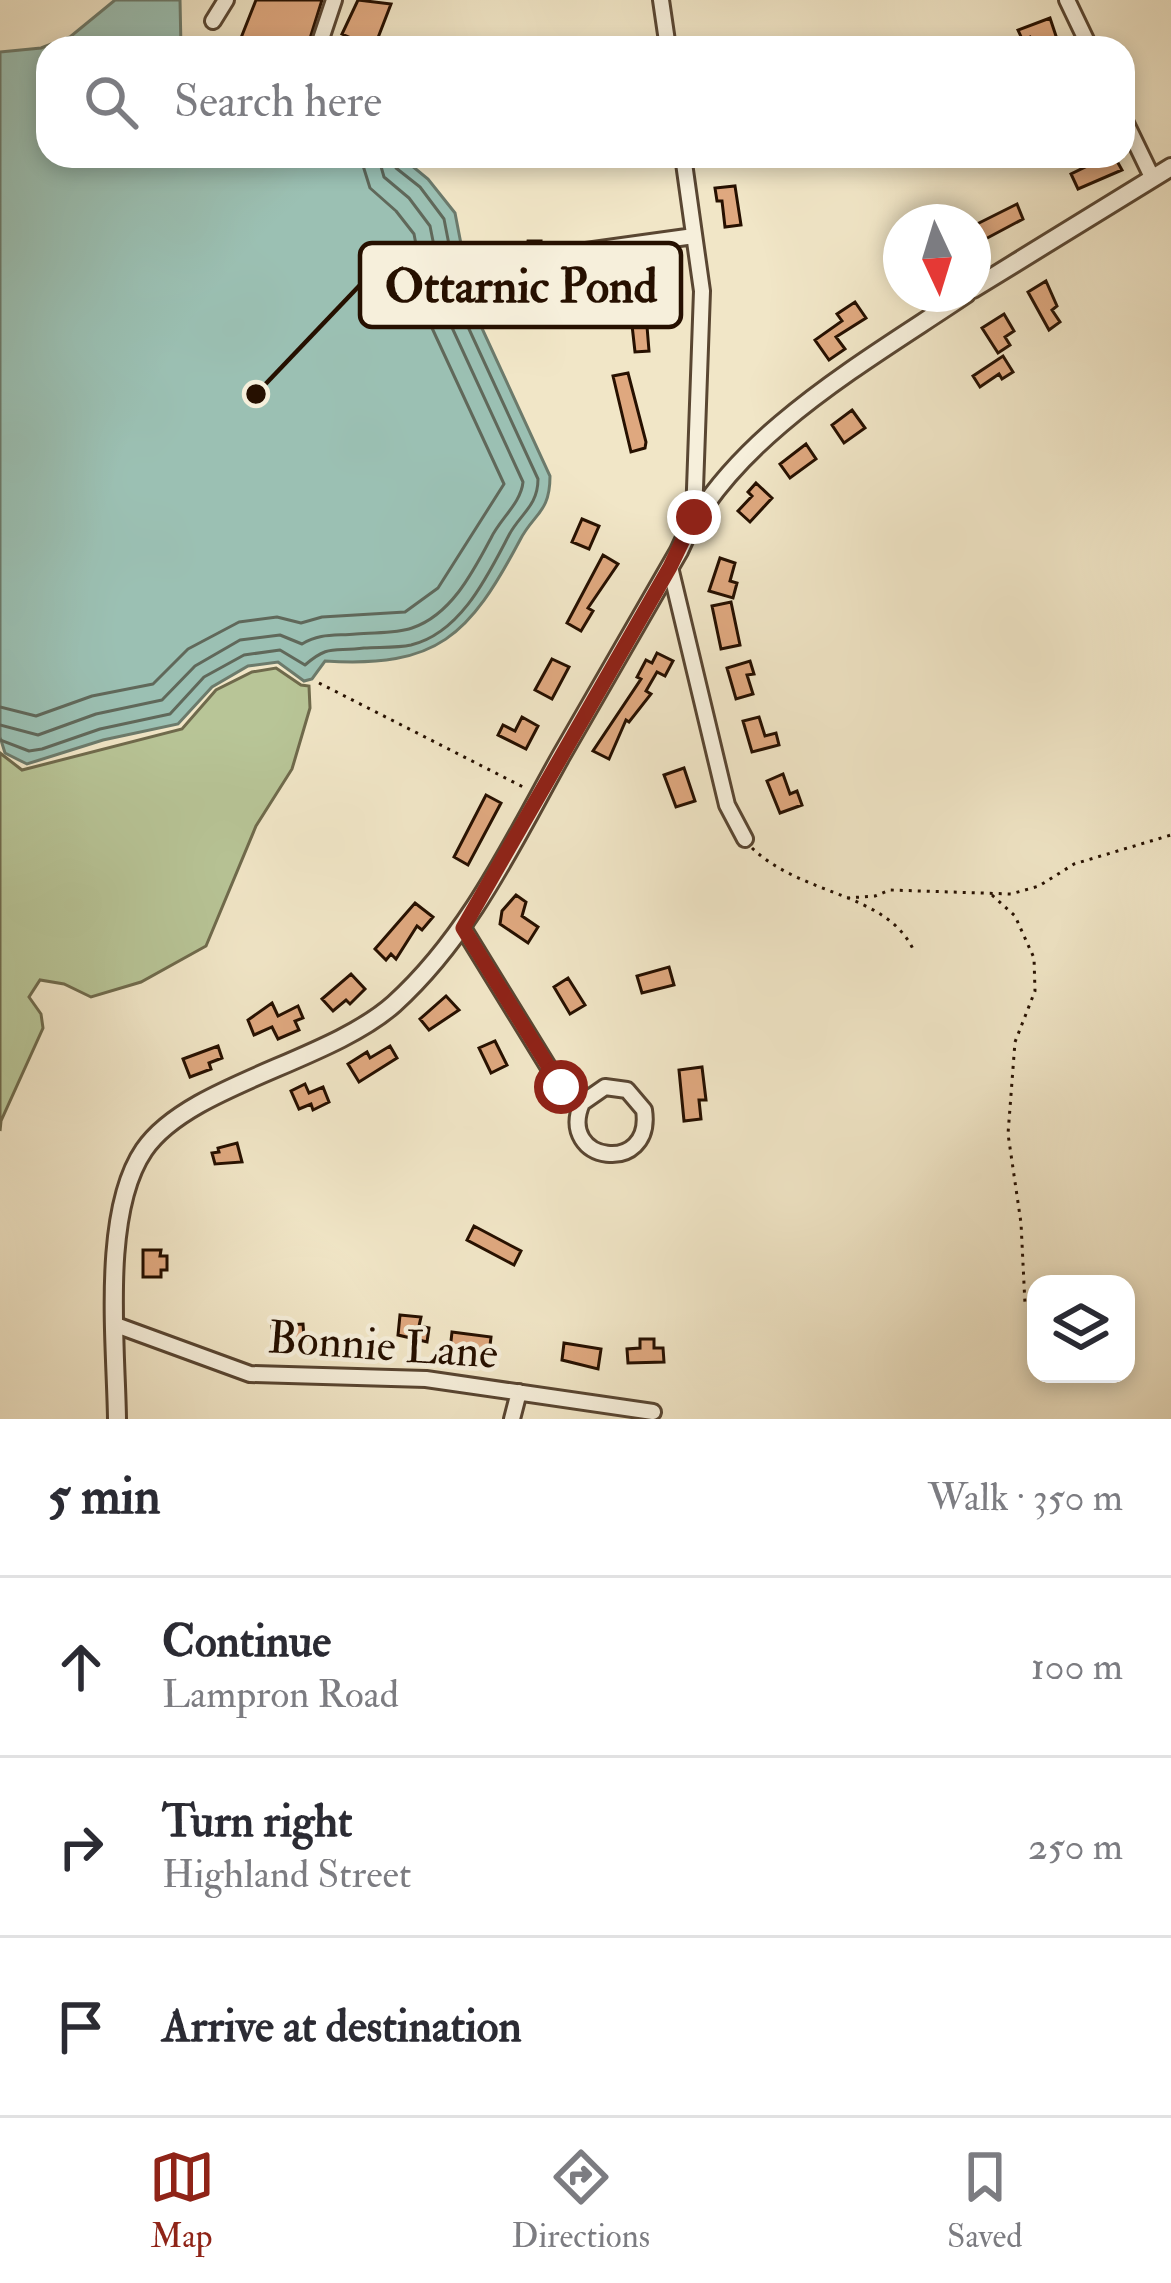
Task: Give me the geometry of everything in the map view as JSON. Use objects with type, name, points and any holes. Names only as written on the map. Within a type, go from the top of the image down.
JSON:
[{"type":"street","points":[[213,21],[226,0]]},
{"type":"street","points":[[322,36],[334,0]]},
{"type":"street","points":[[661,0],[666,36]]},
{"type":"street","points":[[1067,0],[1084,36]]},
{"type":"street","points":[[1135,142],[1152,177]]},
{"type":"street","points":[[991,279],[1171,167]]},
{"type":"street","points":[[685,168],[703,291],[694,517]]},
{"type":"street","points":[[586,251],[694,236]]},
{"type":"street","points":[[117,1419],[117,1261],[124,1203],[142,1153],[155,1136],[193,1109],[366,1025],[412,986],[463,928],[694,517],[720,481],[754,446],[942,312]]},
{"type":"street","points":[[670,567],[727,805],[745,838]]},
{"type":"street","points":[[463,928],[557,1081],[582,1103]]},
{"type":"street","points":[[599,1088],[627,1090],[644,1110],[641,1137],[621,1153],[595,1150],[578,1130],[582,1103],[599,1088]]},
{"type":"street","name":"Bonnie Lane","points":[[116,1325],[250,1374],[396,1376],[652,1412]]},
{"type":"street","points":[[512,1419],[519,1392]]},
{"type":"path","points":[[319,683],[539,796]]},
{"type":"path","points":[[847,898],[890,890],[992,895],[1039,886],[1074,864],[1171,835]]},
{"type":"path","points":[[745,838],[783,872],[889,916],[913,950]]},
{"type":"path","points":[[992,895],[1015,916],[1034,958],[1035,991],[1015,1042],[1008,1134],[1021,1223],[1025,1304]]},
{"type":"green space","points":[[276,668],[309,686],[310,708],[292,769],[256,826],[206,946],[141,982],[91,997],[64,984],[40,980],[29,997],[41,1014],[43,1028],[0,1131],[0,753],[22,770],[182,729],[216,690],[252,672]]},
{"type":"water","points":[[115,0],[180,0],[181,36],[71,36]]},
{"type":"water","points":[[36,48],[36,168],[415,168],[455,213],[474,311],[550,476],[544,505],[502,573],[466,622],[446,639],[396,659],[325,661],[312,679],[304,681],[278,662],[248,666],[212,687],[178,724],[103,740],[27,764],[5,753],[0,737],[0,52]]},
{"type":"building","points":[[256,0],[322,0],[311,36],[242,36]]},
{"type":"building","points":[[358,0],[391,4],[379,36],[342,34]]},
{"type":"building","points":[[1050,18],[1056,36],[1021,36],[1018,30]]},
{"type":"building","points":[[1083,168],[1122,170],[1078,189],[1071,174]]},
{"type":"building","points":[[735,186],[741,225],[725,227],[715,188]]},
{"type":"building","points":[[1017,204],[1023,219],[991,236],[991,217]]},
{"type":"building","points":[[528,241],[541,241],[539,283],[522,282]]},
{"type":"building","points":[[1046,281],[1057,306],[1052,310],[1060,322],[1049,330],[1028,292]]},
{"type":"building","points":[[855,302],[866,318],[836,337],[845,349],[829,360],[815,340],[842,321],[837,314]]},
{"type":"building","points":[[646,314],[649,351],[635,352],[631,316]]},
{"type":"building","points":[[1004,314],[1014,331],[1005,337],[1010,345],[998,353],[982,328]]},
{"type":"building","points":[[1003,356],[1013,372],[1002,379],[999,374],[980,387],[973,376]]},
{"type":"building","points":[[628,373],[646,442],[645,448],[631,452],[613,376]]},
{"type":"building","points":[[852,410],[865,428],[844,443],[832,425]]},
{"type":"building","points":[[806,444],[816,459],[790,478],[780,464]]},
{"type":"building","points":[[756,483],[772,498],[750,522],[738,511],[752,496],[748,492]]},
{"type":"building","points":[[582,519],[599,526],[589,549],[572,542]]},
{"type":"building","points":[[603,555],[618,564],[588,608],[593,611],[581,631],[567,623]]},
{"type":"building","points":[[720,558],[735,563],[730,581],[737,583],[733,598],[709,591]]},
{"type":"building","points":[[731,602],[740,645],[721,649],[712,606]]},
{"type":"building","points":[[657,653],[673,661],[665,676],[657,672],[646,691],[651,694],[626,720],[609,759],[593,751],[641,679],[637,677],[646,660],[652,663]]},
{"type":"building","points":[[552,659],[569,667],[552,699],[535,690]]},
{"type":"building","points":[[750,661],[754,674],[747,675],[753,694],[736,699],[727,668]]},
{"type":"building","points":[[522,717],[538,726],[526,749],[498,735],[503,725],[515,731]]},
{"type":"building","points":[[759,717],[765,736],[776,733],[779,745],[752,752],[743,721]]},
{"type":"building","points":[[684,768],[695,801],[676,807],[664,775]]},
{"type":"building","points":[[783,774],[790,794],[797,791],[802,805],[780,813],[767,781]]},
{"type":"building","points":[[486,795],[501,803],[468,865],[454,857]]},
{"type":"building","points":[[516,895],[526,902],[522,916],[538,927],[528,943],[500,924],[502,911]]},
{"type":"building","points":[[415,903],[433,917],[422,930],[417,926],[396,959],[391,954],[386,960],[375,949]]},
{"type":"building","points":[[669,967],[674,985],[642,993],[637,976]]},
{"type":"building","points":[[351,974],[365,989],[350,1004],[346,1000],[333,1011],[322,999]]},
{"type":"building","points":[[568,978],[585,1005],[570,1014],[554,987]]},
{"type":"building","points":[[446,996],[459,1010],[429,1030],[420,1019]]},
{"type":"building","points":[[272,1003],[278,1016],[298,1006],[303,1018],[295,1021],[299,1030],[278,1039],[272,1027],[254,1035],[248,1020]]},
{"type":"building","points":[[495,1041],[507,1065],[491,1073],[479,1048]]},
{"type":"building","points":[[218,1046],[222,1058],[209,1063],[211,1069],[190,1077],[183,1059]]},
{"type":"building","points":[[390,1046],[397,1058],[359,1082],[348,1064]]},
{"type":"building","points":[[702,1067],[706,1100],[699,1100],[701,1119],[684,1121],[679,1070]]},
{"type":"building","points":[[305,1084],[309,1093],[323,1087],[329,1102],[313,1110],[311,1104],[299,1109],[291,1091]]},
{"type":"building","points":[[237,1143],[242,1162],[215,1164],[212,1153]]},
{"type":"building","points":[[474,1226],[521,1251],[514,1265],[467,1240]]},
{"type":"building","points":[[143,1250],[161,1250],[160,1256],[167,1256],[167,1270],[161,1270],[161,1277],[143,1277]]},
{"type":"building","points":[[400,1315],[421,1317],[419,1326],[429,1328],[427,1342],[398,1335]]},
{"type":"building","points":[[303,1324],[304,1338],[274,1344],[272,1326]]},
{"type":"building","points":[[452,1332],[491,1337],[489,1354],[450,1350]]},
{"type":"building","points":[[640,1339],[654,1339],[654,1348],[663,1348],[664,1362],[628,1363],[627,1349],[640,1348]]},
{"type":"building","points":[[564,1343],[601,1349],[598,1369],[562,1360]]},
{"type":"place","name":"Ottarnic Pond","points":[[256,394]]},
{"type":"route","points":[[561,1087],[463,928],[694,517]]}]
